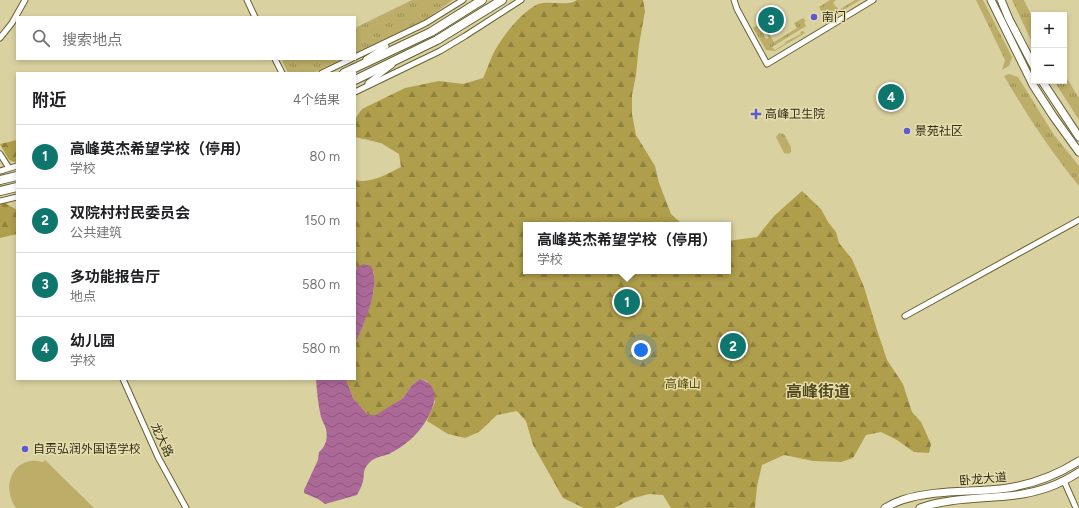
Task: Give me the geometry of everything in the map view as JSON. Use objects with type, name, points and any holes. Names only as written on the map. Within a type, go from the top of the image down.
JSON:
[{"type":"highway","points":[[346,72],[431,32],[482,0]]},
{"type":"highway","points":[[356,80],[437,40],[502,0]]},
{"type":"highway","points":[[0,180],[16,176]]},
{"type":"highway","points":[[0,191],[16,187]]},
{"type":"main road","points":[[991,0],[1033,85],[1079,152]]},
{"type":"main road","points":[[1000,0],[1031,61]]},
{"type":"main road","points":[[1044,84],[1079,137]]},
{"type":"main road","name":"卧龙大道","points":[[885,508],[901,500],[923,495],[1007,488],[1028,484],[1048,477],[1079,461]]},
{"type":"main road","name":"卧龙大道","points":[[920,508],[956,500],[1008,496],[1029,492],[1053,486],[1079,472]]},
{"type":"street","points":[[0,38],[12,23],[25,0]]},
{"type":"street","points":[[247,0],[255,16]]},
{"type":"street","points":[[356,57],[426,24],[463,0]]},
{"type":"street","points":[[356,92],[440,51],[521,0]]},
{"type":"street","points":[[734,0],[737,9],[767,64],[873,0]]},
{"type":"street","points":[[346,72],[398,37]]},
{"type":"street","points":[[356,91],[408,54]]},
{"type":"street","points":[[276,60],[282,72]]},
{"type":"street","points":[[324,72],[349,60]]},
{"type":"street","points":[[0,154],[9,168]]},
{"type":"street","points":[[0,171],[16,166]]},
{"type":"street","points":[[0,201],[14,197]]},
{"type":"street","points":[[905,316],[1079,220]]},
{"type":"street","name":"龙大路","points":[[122,380],[158,457],[186,508]]},
{"type":"street","points":[[1064,481],[1076,508]]},
{"type":"green space","points":[[412,0],[453,0],[426,19],[356,53],[356,28]]},
{"type":"green space","name":"高峰山","points":[[577,0],[643,0],[645,11],[632,95],[632,114],[636,135],[655,166],[659,183],[671,214],[680,222],[523,222],[523,274],[731,274],[731,241],[757,237],[774,216],[802,191],[821,209],[828,222],[836,232],[839,243],[852,259],[864,287],[887,360],[903,384],[912,412],[921,422],[931,444],[929,453],[914,452],[897,440],[881,432],[866,435],[853,458],[841,462],[813,461],[784,455],[762,465],[757,486],[755,508],[671,508],[663,495],[649,494],[634,498],[614,508],[584,508],[563,498],[533,445],[526,421],[517,411],[497,415],[479,432],[465,438],[448,434],[427,421],[435,402],[427,381],[420,379],[412,385],[403,398],[376,416],[368,415],[353,398],[346,380],[356,380],[356,342],[374,290],[374,272],[357,268],[356,270],[356,180],[367,181],[385,175],[401,167],[399,154],[381,143],[356,137],[356,118],[362,109],[405,88],[439,81],[463,84],[483,78],[493,54],[501,41],[526,12],[538,4],[572,2]]},
{"type":"green space","points":[[830,0],[836,0],[833,3],[839,10],[855,0],[860,0],[837,14],[831,13],[828,10],[824,12],[823,10],[821,11],[819,7]]},
{"type":"green space","points":[[976,0],[983,0],[1012,57],[1009,66],[1002,70],[1005,60]]},
{"type":"green space","points":[[1012,0],[1024,0],[1031,15],[1031,40]]},
{"type":"green space","points":[[803,18],[806,21],[804,22],[806,26],[772,47],[775,50],[786,43],[785,42],[801,34],[800,32],[803,31],[805,33],[775,51],[766,50],[753,28],[758,25],[766,39],[769,38],[760,23],[762,22],[774,42],[797,28],[794,23]]},
{"type":"green space","points":[[340,60],[315,72],[288,72],[282,61]]},
{"type":"green space","points":[[1009,74],[1018,77],[1054,135],[1079,166],[1079,186],[1049,147],[1021,105],[1004,76]]},
{"type":"green space","points":[[1067,79],[1079,98],[1079,120],[1056,84],[1067,84]]},
{"type":"green space","points":[[779,133],[784,134],[791,147],[791,152],[789,154],[784,153],[776,137]]},
{"type":"green space","points":[[16,140],[16,163],[9,160],[0,144]]},
{"type":"green space","points":[[5,203],[16,209],[16,234],[0,238],[0,204]]},
{"type":"green space","points":[[45,460],[94,508],[16,508],[11,499],[9,490],[10,482],[17,467],[24,463],[33,461],[43,462]]},
{"type":"water","points":[[363,264],[371,266],[374,274],[374,284],[370,306],[356,342],[356,270]]},
{"type":"water","points":[[420,379],[429,384],[434,391],[434,399],[428,418],[408,442],[389,454],[374,459],[367,465],[362,485],[357,495],[325,504],[304,493],[318,460],[319,452],[327,439],[326,429],[321,418],[316,380],[346,380],[353,398],[368,415],[376,415],[403,398],[412,385]]},
{"type":"place","name":"南门","points":[[814,17]]},
{"type":"place","name":"多功能报告厅","points":[[771,20]]},
{"type":"place","name":"幼儿园","points":[[891,97]]},
{"type":"place","name":"高峰卫生院","points":[[756,114]]},
{"type":"place","name":"景苑社区","points":[[907,131]]},
{"type":"place","name":"高峰英杰希望学校（停用）","points":[[627,302]]},
{"type":"place","name":"双院村村民委员会","points":[[733,346]]},
{"type":"place","name":"自贡弘润外国语学校","points":[[25,449]]},
{"type":"district","name":"高峰街道","points":[[818,391]]}]
